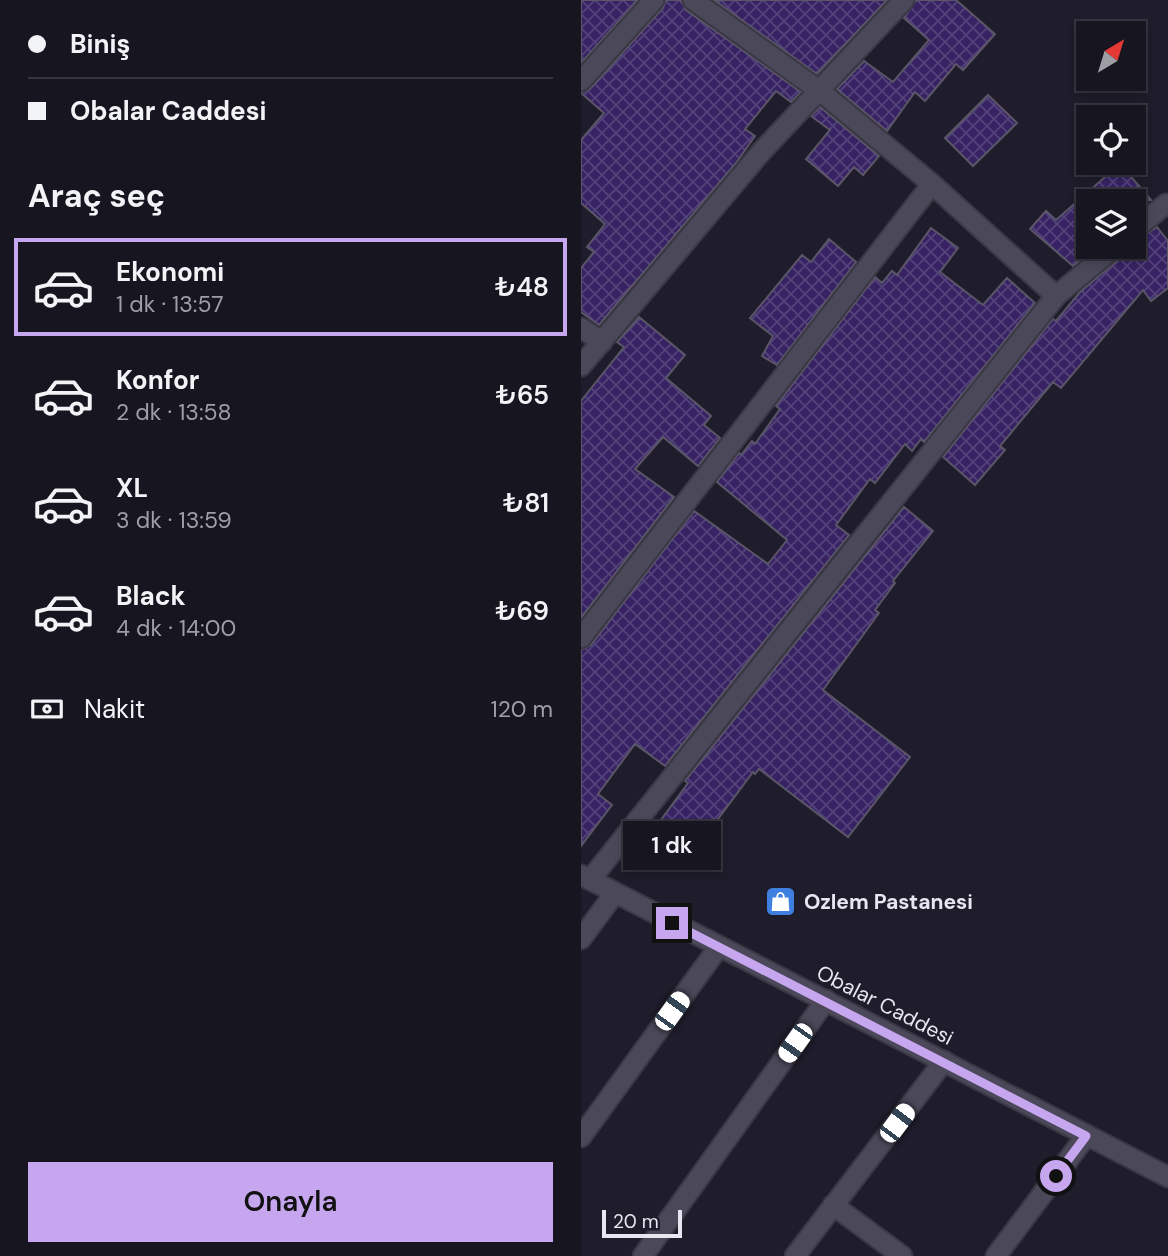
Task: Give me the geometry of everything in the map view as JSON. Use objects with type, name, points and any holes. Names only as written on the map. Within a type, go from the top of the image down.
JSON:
[{"type":"street","points":[[581,82],[654,0]]},
{"type":"street","points":[[693,0],[820,91],[932,184],[1056,296]]},
{"type":"street","points":[[581,366],[762,151],[904,0]]},
{"type":"street","points":[[581,638],[932,184]]},
{"type":"street","points":[[1146,220],[1166,204]]},
{"type":"street","points":[[586,877],[1056,296],[1101,259]]},
{"type":"street","points":[[581,328],[602,342]]},
{"type":"street","name":"Obalar Caddesi","points":[[586,877],[718,948],[944,1060],[1168,1177]]},
{"type":"street","points":[[581,939],[615,893]]},
{"type":"street","points":[[581,1136],[718,948]]},
{"type":"street","points":[[643,1256],[826,1000]]},
{"type":"street","points":[[795,1256],[944,1060]]},
{"type":"street","points":[[996,1256],[1086,1136]]},
{"type":"street","points":[[833,1205],[902,1256]]},
{"type":"building","points":[[581,0],[638,0],[581,63]]},
{"type":"building","points":[[666,0],[681,0],[686,10],[801,92],[791,102],[776,91],[745,129],[755,136],[736,163],[599,325],[581,312],[581,268],[594,252],[587,247],[605,224],[581,203],[581,140],[604,113],[581,93],[590,89],[663,8]]},
{"type":"building","points":[[714,0],[887,0],[817,74]]},
{"type":"building","points":[[916,0],[956,0],[995,34],[963,70],[956,64],[925,101],[915,92],[887,131],[837,89],[864,61],[893,82],[929,40],[904,18]]},
{"type":"building","points":[[988,95],[1017,123],[973,166],[945,138]]},
{"type":"building","points":[[820,107],[879,156],[863,175],[854,167],[838,186],[806,159],[830,130],[811,116]]},
{"type":"building","points":[[1107,175],[1129,175],[1142,189],[1091,189]]},
{"type":"building","points":[[1076,202],[1076,259],[1081,259],[1073,266],[1030,229],[1046,211],[1056,220]]},
{"type":"building","points":[[1157,227],[1168,241],[1168,288],[1151,301],[1143,290],[1061,388],[1053,382],[1000,446],[1005,450],[975,485],[943,457],[1053,319],[1056,321],[1080,292],[1119,259],[1146,259],[1146,234]]},
{"type":"building","points":[[931,228],[958,248],[940,272],[983,305],[1007,278],[1035,303],[924,442],[921,439],[912,451],[905,444],[875,483],[870,479],[836,525],[849,535],[665,766],[635,744],[598,794],[612,805],[581,846],[581,650],[591,645],[694,511],[768,564],[787,540],[717,482],[739,453],[741,455],[752,441],[755,444],[780,409],[776,406],[875,277],[882,283],[892,271],[897,275]]},
{"type":"building","points":[[829,239],[856,262],[777,365],[762,356],[773,336],[750,318],[802,255],[811,262]]},
{"type":"building","points":[[639,317],[685,355],[666,378],[711,416],[704,425],[720,438],[698,466],[663,437],[635,469],[674,497],[581,618],[581,401],[624,347],[617,342]]},
{"type":"building","points":[[904,507],[933,531],[893,581],[895,583],[875,610],[879,613],[823,690],[910,757],[848,837],[759,769],[755,774],[753,772],[683,866],[647,839],[688,783],[685,781]]},
{"type":"place","name":"Ozlem Pastanesi","points":[[781,902]]},
{"type":"route","points":[[672,923],[944,1060],[1086,1136],[1056,1176]]}]
